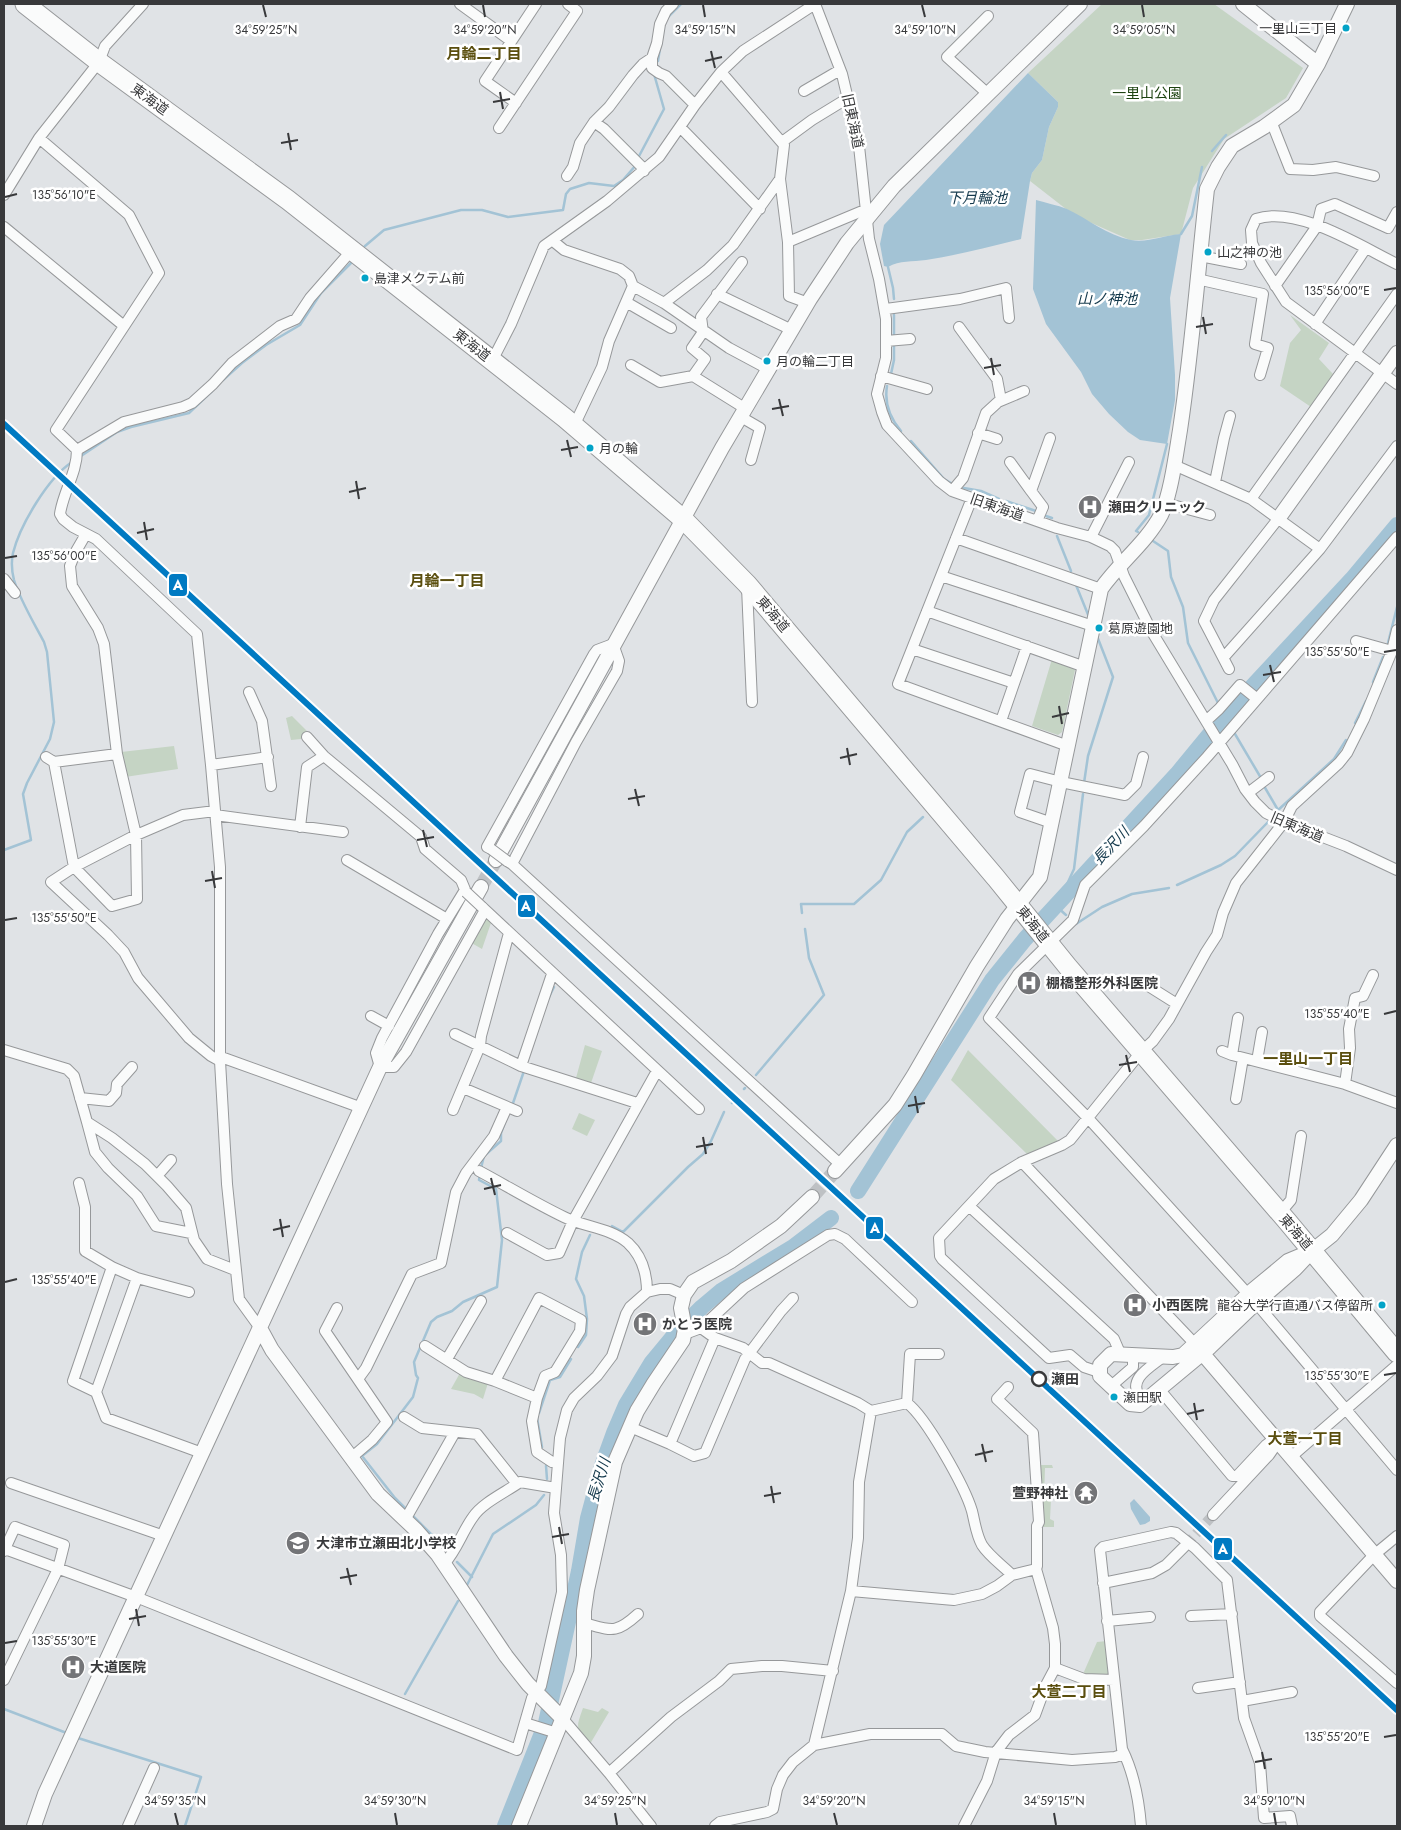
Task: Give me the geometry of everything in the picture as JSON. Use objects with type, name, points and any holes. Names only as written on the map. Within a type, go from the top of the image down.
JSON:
[{"type":"highway","name":"東海道","points":[[25,4],[99,62],[288,200],[352,250],[574,426],[684,520],[747,584],[990,870],[1039,933],[1397,1352]]},
{"type":"street","points":[[4,195],[39,138],[99,62],[105,46],[143,4]]},
{"type":"street","points":[[460,4],[473,8],[511,41]]},
{"type":"street","points":[[516,103],[485,81],[536,4]]},
{"type":"street","points":[[499,128],[577,10],[568,4]]},
{"type":"street","points":[[673,4],[666,11],[660,24],[652,58],[652,68],[666,76],[695,105]]},
{"type":"street","points":[[492,361],[511,324],[544,246],[607,201],[643,169],[660,157],[695,105],[721,72],[742,51],[815,4]]},
{"type":"street","name":"旧東海道","points":[[815,4],[840,70],[859,146],[869,239],[886,308],[886,358],[878,394],[887,425],[939,481],[952,491],[1091,537],[1110,546],[1115,551],[1152,632],[1248,793],[1266,813],[1346,846],[1397,870]]},
{"type":"street","points":[[1080,4],[867,213],[808,303],[722,448],[684,520],[613,644],[502,859],[683,1020],[838,1168],[895,1105],[965,985],[1007,919],[1040,876],[1101,589],[1156,523],[1166,503],[1188,376],[1207,189],[1218,167],[1232,146],[1294,105],[1318,64],[1347,4]]},
{"type":"street","points":[[1243,4],[1318,64]]},
{"type":"street","points":[[988,16],[947,57],[988,94]]},
{"type":"street","points":[[567,176],[573,168],[580,144],[594,122],[609,107],[638,70],[652,58]]},
{"type":"street","points":[[804,91],[840,70]]},
{"type":"street","points":[[721,72],[784,145],[780,179],[788,242],[789,296],[808,303]]},
{"type":"street","points":[[782,142],[812,120],[848,98]]},
{"type":"street","points":[[1272,121],[1290,169],[1313,170],[1336,167],[1374,176]]},
{"type":"street","points":[[594,122],[604,129],[643,169]]},
{"type":"street","points":[[680,127],[760,209]]},
{"type":"street","points":[[39,138],[129,215],[159,274],[56,430],[77,455]]},
{"type":"street","points":[[664,304],[707,270],[733,246],[780,179]]},
{"type":"street","points":[[1275,286],[1317,226],[1320,209],[1335,204],[1388,228],[1397,212]]},
{"type":"street","points":[[788,242],[867,213]]},
{"type":"street","points":[[1397,264],[1334,232],[1290,216],[1264,216],[1256,219],[1251,230],[1252,243],[1261,263],[1286,302],[1397,384]]},
{"type":"street","points":[[4,227],[124,326]]},
{"type":"street","points":[[553,241],[564,250],[620,269],[629,276],[633,286],[664,304],[729,348],[770,370]]},
{"type":"street","points":[[1315,324],[1366,248]]},
{"type":"street","points":[[352,250],[310,298],[296,319],[280,326],[232,363],[192,403],[184,407],[124,422],[77,455],[62,501],[60,514],[63,520],[73,527],[96,539],[196,634],[220,867],[220,1059],[223,1141],[239,1299],[260,1328],[272,1350],[378,1494],[408,1515],[444,1564],[494,1641],[538,1694],[560,1714],[610,1773],[651,1826]]},
{"type":"street","points":[[1200,256],[1242,264]]},
{"type":"street","points":[[631,365],[660,382],[693,376],[705,359],[692,348],[703,332],[701,317],[742,262]]},
{"type":"street","points":[[1197,280],[1263,294],[1256,344],[1268,348],[1260,375]]},
{"type":"street","points":[[574,426],[602,367],[602,352],[610,341],[633,286]]},
{"type":"street","points":[[886,308],[960,299],[1006,288],[1008,318]]},
{"type":"street","points":[[717,294],[792,330]]},
{"type":"street","points":[[1250,499],[1397,294]]},
{"type":"street","points":[[626,302],[670,328]]},
{"type":"street","points":[[959,327],[997,379],[1001,400]]},
{"type":"street","points":[[886,341],[910,339]]},
{"type":"street","points":[[1229,669],[1224,656],[1204,621],[1214,600],[1278,519],[1397,354]]},
{"type":"street","points":[[693,376],[744,413],[760,428],[751,460]]},
{"type":"street","points":[[881,376],[927,389]]},
{"type":"street","points":[[952,491],[963,478],[986,413],[1001,400],[1024,391]]},
{"type":"street","points":[[1215,482],[1230,416]]},
{"type":"street","points":[[978,433],[997,439]]},
{"type":"street","points":[[1031,491],[1050,438]]},
{"type":"street","points":[[1224,656],[1320,549],[1397,446]]},
{"type":"street","points":[[1010,462],[1043,507],[1037,520]]},
{"type":"street","points":[[1091,537],[1129,462]]},
{"type":"street","points":[[1174,465],[1250,499],[1320,549]]},
{"type":"street","points":[[972,498],[898,684],[1068,746]]},
{"type":"street","points":[[1166,503],[1210,515]]},
{"type":"street","points":[[86,534],[70,566],[72,586],[98,628],[104,644],[117,754],[136,835],[137,899],[112,906],[74,867],[50,760],[117,754]]},
{"type":"street","points":[[1397,537],[1144,826],[1085,885],[1073,920],[1039,933],[1018,974],[989,1018],[1088,1118],[1252,1299],[1397,1470]]},
{"type":"street","points":[[956,538],[1101,589]]},
{"type":"street","points":[[942,576],[1093,626]]},
{"type":"street","points":[[4,579],[15,593]]},
{"type":"street","points":[[747,584],[752,702]]},
{"type":"street","points":[[927,611],[1085,667]]},
{"type":"street","points":[[1098,1372],[1084,1367],[1070,1355],[1049,1358],[942,1259],[938,1238],[994,1179],[1022,1162],[1070,1140],[1141,1052],[1153,1041],[1217,935],[1233,888],[1284,822],[1292,806],[1326,776],[1347,753],[1364,719],[1392,651],[1397,630]]},
{"type":"street","points":[[1356,641],[1392,651]]},
{"type":"street","points":[[1001,722],[1027,646]]},
{"type":"street","points":[[912,649],[1014,683]]},
{"type":"street","points":[[1206,721],[1240,686],[1256,698]]},
{"type":"street","points":[[249,692],[262,720],[272,786]]},
{"type":"street","points":[[307,736],[324,756],[422,838],[425,849],[462,880],[465,891],[656,1071],[699,1109]]},
{"type":"street","points":[[300,827],[307,767],[324,756]]},
{"type":"street","points":[[211,765],[268,757]]},
{"type":"street","points":[[1052,823],[1020,812],[1030,774],[1124,795],[1136,784],[1143,757]]},
{"type":"street","points":[[1248,793],[1269,777]]},
{"type":"street","points":[[343,832],[215,813],[183,815],[136,835],[74,867],[52,882],[108,934],[124,952],[138,978],[189,1038],[211,1056],[362,1108]]},
{"type":"street","points":[[347,860],[447,920]]},
{"type":"street","points":[[34,1826],[45,1794],[380,1067],[481,887]]},
{"type":"street","points":[[380,1067],[376,1053],[389,1026],[465,891]]},
{"type":"street","points":[[380,1067],[394,1067],[406,1052],[483,908]]},
{"type":"street","points":[[453,1110],[480,1046],[481,1036],[509,933]]},
{"type":"street","points":[[524,1067],[552,974]]},
{"type":"street","points":[[1345,1084],[1350,1048],[1349,1029],[1355,998],[1363,996],[1373,975]]},
{"type":"street","points":[[1142,982],[1177,1004]]},
{"type":"street","points":[[371,1016],[389,1026]]},
{"type":"street","points":[[1238,1018],[1227,1053],[1345,1084],[1397,1103]]},
{"type":"street","points":[[1257,1061],[1262,1032]]},
{"type":"street","points":[[455,1034],[524,1067],[637,1103]]},
{"type":"street","points":[[4,1050],[67,1069],[74,1076],[95,1152],[108,1168],[138,1196],[156,1226],[191,1233]]},
{"type":"street","points":[[1236,1099],[1243,1058]]},
{"type":"street","points":[[80,1098],[109,1102],[116,1093],[116,1084],[132,1067]]},
{"type":"street","points":[[507,1233],[547,1255],[559,1253],[573,1221],[656,1071]]},
{"type":"street","points":[[358,1379],[366,1368],[412,1274],[441,1263],[456,1192],[466,1173],[494,1136],[511,1109],[463,1088]]},
{"type":"street","points":[[87,1122],[119,1143],[157,1176],[186,1208],[194,1240],[208,1259],[235,1270]]},
{"type":"street","points":[[1280,1213],[1292,1200],[1301,1136]]},
{"type":"street","points":[[1199,1349],[1178,1357],[1126,1353],[1108,1355],[1100,1365],[1098,1372],[1102,1380],[1126,1401],[1135,1405],[1140,1404],[1156,1393],[1252,1299],[1295,1270],[1312,1251],[1332,1235],[1372,1184],[1397,1144]]},
{"type":"street","points":[[157,1176],[171,1160]]},
{"type":"street","points":[[1022,1162],[1199,1349],[1397,1581]]},
{"type":"street","points":[[483,1173],[573,1221],[615,1234],[628,1243],[638,1255],[644,1269],[647,1292]]},
{"type":"street","points":[[79,1184],[85,1207],[85,1251],[112,1267],[137,1278],[189,1292]]},
{"type":"street","points":[[519,1826],[557,1733],[560,1714],[575,1692],[583,1665],[587,1590],[615,1462],[630,1427],[654,1383],[680,1346],[685,1334],[681,1308],[684,1295],[693,1282],[731,1261],[782,1226],[812,1197]]},
{"type":"street","points":[[968,1206],[1114,1339],[1126,1353],[1133,1367],[1110,1386]]},
{"type":"street","points":[[685,1334],[701,1328],[744,1288],[828,1235],[835,1234],[845,1239],[912,1302]]},
{"type":"street","points":[[96,1392],[73,1381],[112,1267]]},
{"type":"street","points":[[137,1278],[96,1392],[106,1418],[202,1453]]},
{"type":"street","points":[[4,1680],[58,1569],[64,1545],[15,1527],[4,1550],[58,1569],[136,1597],[518,1750],[532,1698],[538,1694],[562,1592],[561,1555],[554,1512],[560,1438],[567,1410],[574,1398],[603,1369],[616,1345],[630,1307],[647,1292],[660,1289],[670,1289],[684,1295]]},
{"type":"street","points":[[496,1381],[539,1298],[581,1320],[580,1331],[556,1372],[545,1376],[537,1398],[532,1421],[536,1452],[552,1462],[558,1462]]},
{"type":"street","points":[[630,1427],[694,1456],[705,1453],[745,1360],[781,1310],[793,1298]]},
{"type":"street","points":[[447,1359],[481,1301]]},
{"type":"street","points":[[337,1308],[325,1331],[387,1422],[372,1440],[351,1458]]},
{"type":"street","points":[[701,1328],[715,1338],[751,1353],[762,1363],[769,1364],[811,1382],[871,1411],[907,1403]]},
{"type":"street","points":[[670,1444],[715,1338]]},
{"type":"street","points":[[425,1346],[466,1372],[496,1381],[537,1398]]},
{"type":"street","points":[[907,1403],[910,1354],[939,1354]]},
{"type":"street","points":[[1156,1393],[1145,1398],[1139,1396],[1135,1390],[1135,1383],[1138,1378],[1164,1356]]},
{"type":"street","points":[[1291,1457],[1397,1365]]},
{"type":"street","points":[[964,1826],[988,1782],[996,1752],[1009,1735],[1035,1715],[1046,1685],[1055,1668],[1053,1628],[1036,1569],[1037,1526],[1039,1522],[1033,1432],[997,1399],[1008,1387]]},
{"type":"street","points":[[1156,1393],[1232,1476],[1237,1476],[1270,1442],[1278,1442]]},
{"type":"street","points":[[907,1403],[921,1416],[951,1466],[972,1509],[977,1533],[982,1544],[989,1554],[1012,1575]]},
{"type":"street","points":[[814,1745],[851,1592],[858,1538],[859,1482],[871,1411]]},
{"type":"street","points":[[404,1418],[422,1428],[477,1434],[517,1484]]},
{"type":"street","points":[[408,1515],[455,1432]]},
{"type":"street","points":[[1213,1515],[1278,1442]]},
{"type":"street","points":[[444,1564],[452,1556],[473,1516],[481,1508],[520,1482],[556,1488]]},
{"type":"street","points":[[11,1483],[164,1536]]},
{"type":"street","points":[[1140,1826],[1140,1812],[1128,1760],[1122,1749],[1100,1553],[1103,1547],[1171,1532],[1176,1533],[1195,1548],[1227,1580],[1244,1718],[1260,1763],[1264,1818],[1290,1816],[1292,1826]]},
{"type":"street","points":[[1397,1536],[1374,1555],[1320,1612],[1320,1616],[1397,1683]]},
{"type":"street","points":[[1103,1583],[1152,1573],[1166,1565],[1186,1546]]},
{"type":"street","points":[[851,1592],[954,1600],[987,1592],[1012,1575],[1036,1569]]},
{"type":"street","points":[[584,1623],[612,1630],[628,1623],[638,1614]]},
{"type":"street","points":[[1191,1616],[1232,1614]]},
{"type":"street","points":[[1107,1620],[1150,1618]]},
{"type":"street","points":[[610,1773],[670,1717],[719,1681],[731,1669],[782,1666],[833,1671]]},
{"type":"street","points":[[1055,1668],[1084,1679],[1114,1680]]},
{"type":"street","points":[[1198,1688],[1240,1682]]},
{"type":"street","points":[[1242,1701],[1292,1692]]},
{"type":"street","points":[[525,1724],[557,1733]]},
{"type":"street","points":[[715,1826],[720,1822],[773,1809],[777,1789],[783,1775],[793,1762],[814,1745],[870,1734],[942,1734],[956,1746],[1072,1760],[1115,1758],[1124,1754]]},
{"type":"street","points":[[128,1826],[154,1768]]},
{"type":"green space","name":"一里山公園","points":[[1102,4],[1214,4],[1303,68],[1286,98],[1224,139],[1193,188],[1181,234],[1130,240],[1087,221],[1066,209],[1030,181],[1032,173],[1042,160],[1049,127],[1058,107],[1058,102],[1028,73]]},
{"type":"green space","points":[[1290,315],[1329,343],[1319,359],[1333,374],[1314,409],[1280,386],[1290,343],[1301,330]]},
{"type":"green space","points":[[1052,659],[1072,665],[1075,670],[1062,732],[1058,735],[1032,726]]},
{"type":"green space","points":[[292,716],[307,731],[301,739],[291,740],[286,718]]},
{"type":"green space","points":[[174,746],[178,769],[125,777],[121,752]]},
{"type":"green space","points":[[484,914],[492,920],[482,949],[468,941]]},
{"type":"green space","points":[[585,1045],[602,1051],[591,1083],[576,1078]]},
{"type":"green space","points":[[968,1050],[1058,1141],[1027,1154],[951,1080]]},
{"type":"green space","points":[[579,1113],[595,1120],[587,1136],[572,1129]]},
{"type":"green space","points":[[460,1373],[488,1383],[483,1399],[474,1394],[451,1389]]},
{"type":"green space","points":[[1040,1465],[1052,1465],[1053,1468],[1045,1468],[1044,1499],[1051,1500],[1050,1519],[1054,1521],[1054,1527],[1043,1527]]},
{"type":"green space","points":[[1107,1641],[1110,1675],[1104,1678],[1084,1676],[1083,1674],[1097,1642]]},
{"type":"green space","points":[[583,1708],[598,1712],[602,1708],[609,1712],[590,1744],[578,1728]]},
{"type":"water","name":"下月輪池","points":[[1028,73],[1058,102],[1058,107],[1049,127],[1042,160],[1032,173],[1021,239],[950,256],[902,262],[888,267],[884,266],[880,244],[884,225]]},
{"type":"water","name":"山ノ神池","points":[[1036,200],[1067,209],[1122,238],[1137,241],[1181,234],[1170,298],[1175,400],[1167,444],[1140,440],[1128,432],[1109,414],[1092,394],[1081,372],[1046,324],[1033,289]]},
{"type":"water","points":[[1134,1499],[1150,1517],[1150,1521],[1145,1524],[1140,1525],[1131,1509],[1130,1503]]},
{"type":"waterway","points":[[668,17],[681,4]]},
{"type":"waterway","points":[[658,61],[660,48]]},
{"type":"waterway","points":[[638,158],[664,109],[654,74]]},
{"type":"waterway","points":[[1212,151],[1226,135]]},
{"type":"waterway","points":[[365,246],[384,230],[461,210],[482,210],[508,217],[563,210],[566,194],[570,189],[589,183],[614,186],[623,180],[636,165]]},
{"type":"waterway","points":[[1181,234],[1192,216],[1202,167]]},
{"type":"waterway","points":[[223,380],[266,345],[300,325],[321,293],[351,263]]},
{"type":"waterway","points":[[888,267],[894,299]]},
{"type":"waterway","points":[[894,315],[894,337]]},
{"type":"waterway","points":[[891,374],[894,346]]},
{"type":"waterway","points":[[887,386],[886,399],[889,410],[901,431]]},
{"type":"waterway","points":[[81,456],[117,432],[189,413],[212,391]]},
{"type":"waterway","points":[[911,441],[944,479],[951,483]]},
{"type":"waterway","points":[[1138,532],[1136,531],[1149,515],[1167,444]]},
{"type":"waterway","points":[[4,850],[31,840],[23,794],[50,739],[54,722],[47,652],[14,580],[12,556],[22,529],[36,503],[54,479],[72,462]]},
{"type":"waterway","points":[[964,488],[981,491],[999,499]]},
{"type":"waterway","points":[[1006,501],[1036,511]]},
{"type":"waterway","points":[[1046,516],[1052,518]]},
{"type":"waterway","name":"長沢川","points":[[858,1191],[992,980],[1025,939],[1177,774],[1223,718],[1352,579],[1397,525]]},
{"type":"waterway","points":[[1057,536],[1071,571]]},
{"type":"waterway","points":[[1153,541],[1168,551],[1171,577],[1183,607],[1188,643],[1219,705]]},
{"type":"waterway","points":[[1076,585],[1089,617]]},
{"type":"waterway","points":[[1388,643],[1397,607]]},
{"type":"waterway","points":[[1084,783],[1088,756],[1113,677],[1097,636]]},
{"type":"waterway","points":[[1373,682],[1383,657]]},
{"type":"waterway","points":[[1355,723],[1366,701]]},
{"type":"waterway","name":"長沢川","points":[[1222,710],[1228,720]]},
{"type":"waterway","points":[[1235,734],[1261,778]]},
{"type":"waterway","points":[[1277,811],[1334,759],[1346,740]]},
{"type":"waterway","points":[[1264,786],[1278,810]]},
{"type":"waterway","points":[[1058,904],[1074,869],[1083,794]]},
{"type":"waterway","points":[[802,913],[801,904],[854,904],[881,880],[907,832],[923,817]]},
{"type":"waterway","points":[[1177,885],[1221,865],[1235,856],[1268,822]]},
{"type":"waterway","points":[[1076,924],[1102,907],[1132,894],[1169,888]]},
{"type":"waterway","points":[[1056,906],[1066,915]]},
{"type":"waterway","points":[[756,1075],[824,995],[809,958],[805,929]]},
{"type":"waterway","points":[[548,999],[554,987]]},
{"type":"waterway","points":[[512,1106],[524,1071]]},
{"type":"waterway","points":[[612,1226],[623,1232],[703,1154],[724,1112]]},
{"type":"waterway","points":[[481,1168],[484,1156],[501,1141],[501,1133],[505,1122]]},
{"type":"waterway","points":[[407,1510],[395,1498],[362,1456],[377,1444],[413,1397],[418,1378],[414,1362],[431,1322],[437,1317],[452,1311],[463,1302],[497,1287],[502,1240],[496,1189],[479,1180],[480,1174]]},
{"type":"waterway","name":"長沢川","points":[[505,1826],[546,1723],[579,1571],[588,1518],[602,1466],[626,1405],[652,1362],[676,1333],[702,1307],[721,1291],[793,1247],[831,1218]]},
{"type":"waterway","points":[[578,1347],[586,1335],[587,1319],[584,1296],[576,1279],[582,1252],[590,1235]]},
{"type":"waterway","points":[[539,1413],[550,1380],[560,1377],[571,1359]]},
{"type":"waterway","points":[[537,1418],[542,1447]]},
{"type":"waterway","points":[[546,1466],[547,1479]]},
{"type":"waterway","points":[[467,1585],[493,1534],[536,1505],[544,1495]]},
{"type":"waterway","points":[[411,1514],[447,1550]]},
{"type":"waterway","points":[[457,1562],[472,1577]]},
{"type":"waterway","points":[[405,1694],[458,1601]]},
{"type":"waterway","points":[[4,1709],[64,1732]]},
{"type":"waterway","points":[[78,1738],[201,1777],[185,1826]]},
{"type":"tunnel","points":[[481,887],[496,860]]},
{"type":"tunnel","points":[[812,1197],[835,1171]]},
{"type":"tunnel","points":[[1186,1545],[1213,1515]]},
{"type":"transit line","name":"A","points":[[4,424],[1397,1710]]},
{"type":"place","name":"一里山三丁目","points":[[1346,28]]},
{"type":"place","name":"山之神の池","points":[[1208,252]]},
{"type":"place","name":"島津メクテム前","points":[[365,278]]},
{"type":"place","name":"月の輪二丁目","points":[[767,361]]},
{"type":"place","name":"月の輪","points":[[590,448]]},
{"type":"place","name":"瀬田クリニック","points":[[1090,507]]},
{"type":"place","name":"葛原遊園地","points":[[1099,628]]},
{"type":"place","name":"棚橋整形外科医院","points":[[1029,983]]},
{"type":"place","name":"小西医院","points":[[1135,1305]]},
{"type":"place","name":"龍谷大学行直通バス停留所","points":[[1382,1305]]},
{"type":"place","name":"かとう医院","points":[[645,1324]]},
{"type":"place","name":"瀬田","points":[[1039,1379]]},
{"type":"place","name":"瀬田駅","points":[[1114,1397]]},
{"type":"place","name":"萱野神社","points":[[1086,1493]]},
{"type":"place","name":"大津市立瀬田北小学校","points":[[298,1543]]},
{"type":"place","name":"大道医院","points":[[73,1667]]},
{"type":"district","name":"月輪二丁目","points":[[484,54]]},
{"type":"district","name":"月輪一丁目","points":[[447,581]]},
{"type":"district","name":"一里山一丁目","points":[[1308,1059]]},
{"type":"district","name":"大萱一丁目","points":[[1305,1439]]},
{"type":"district","name":"大萱二丁目","points":[[1069,1692]]}]
